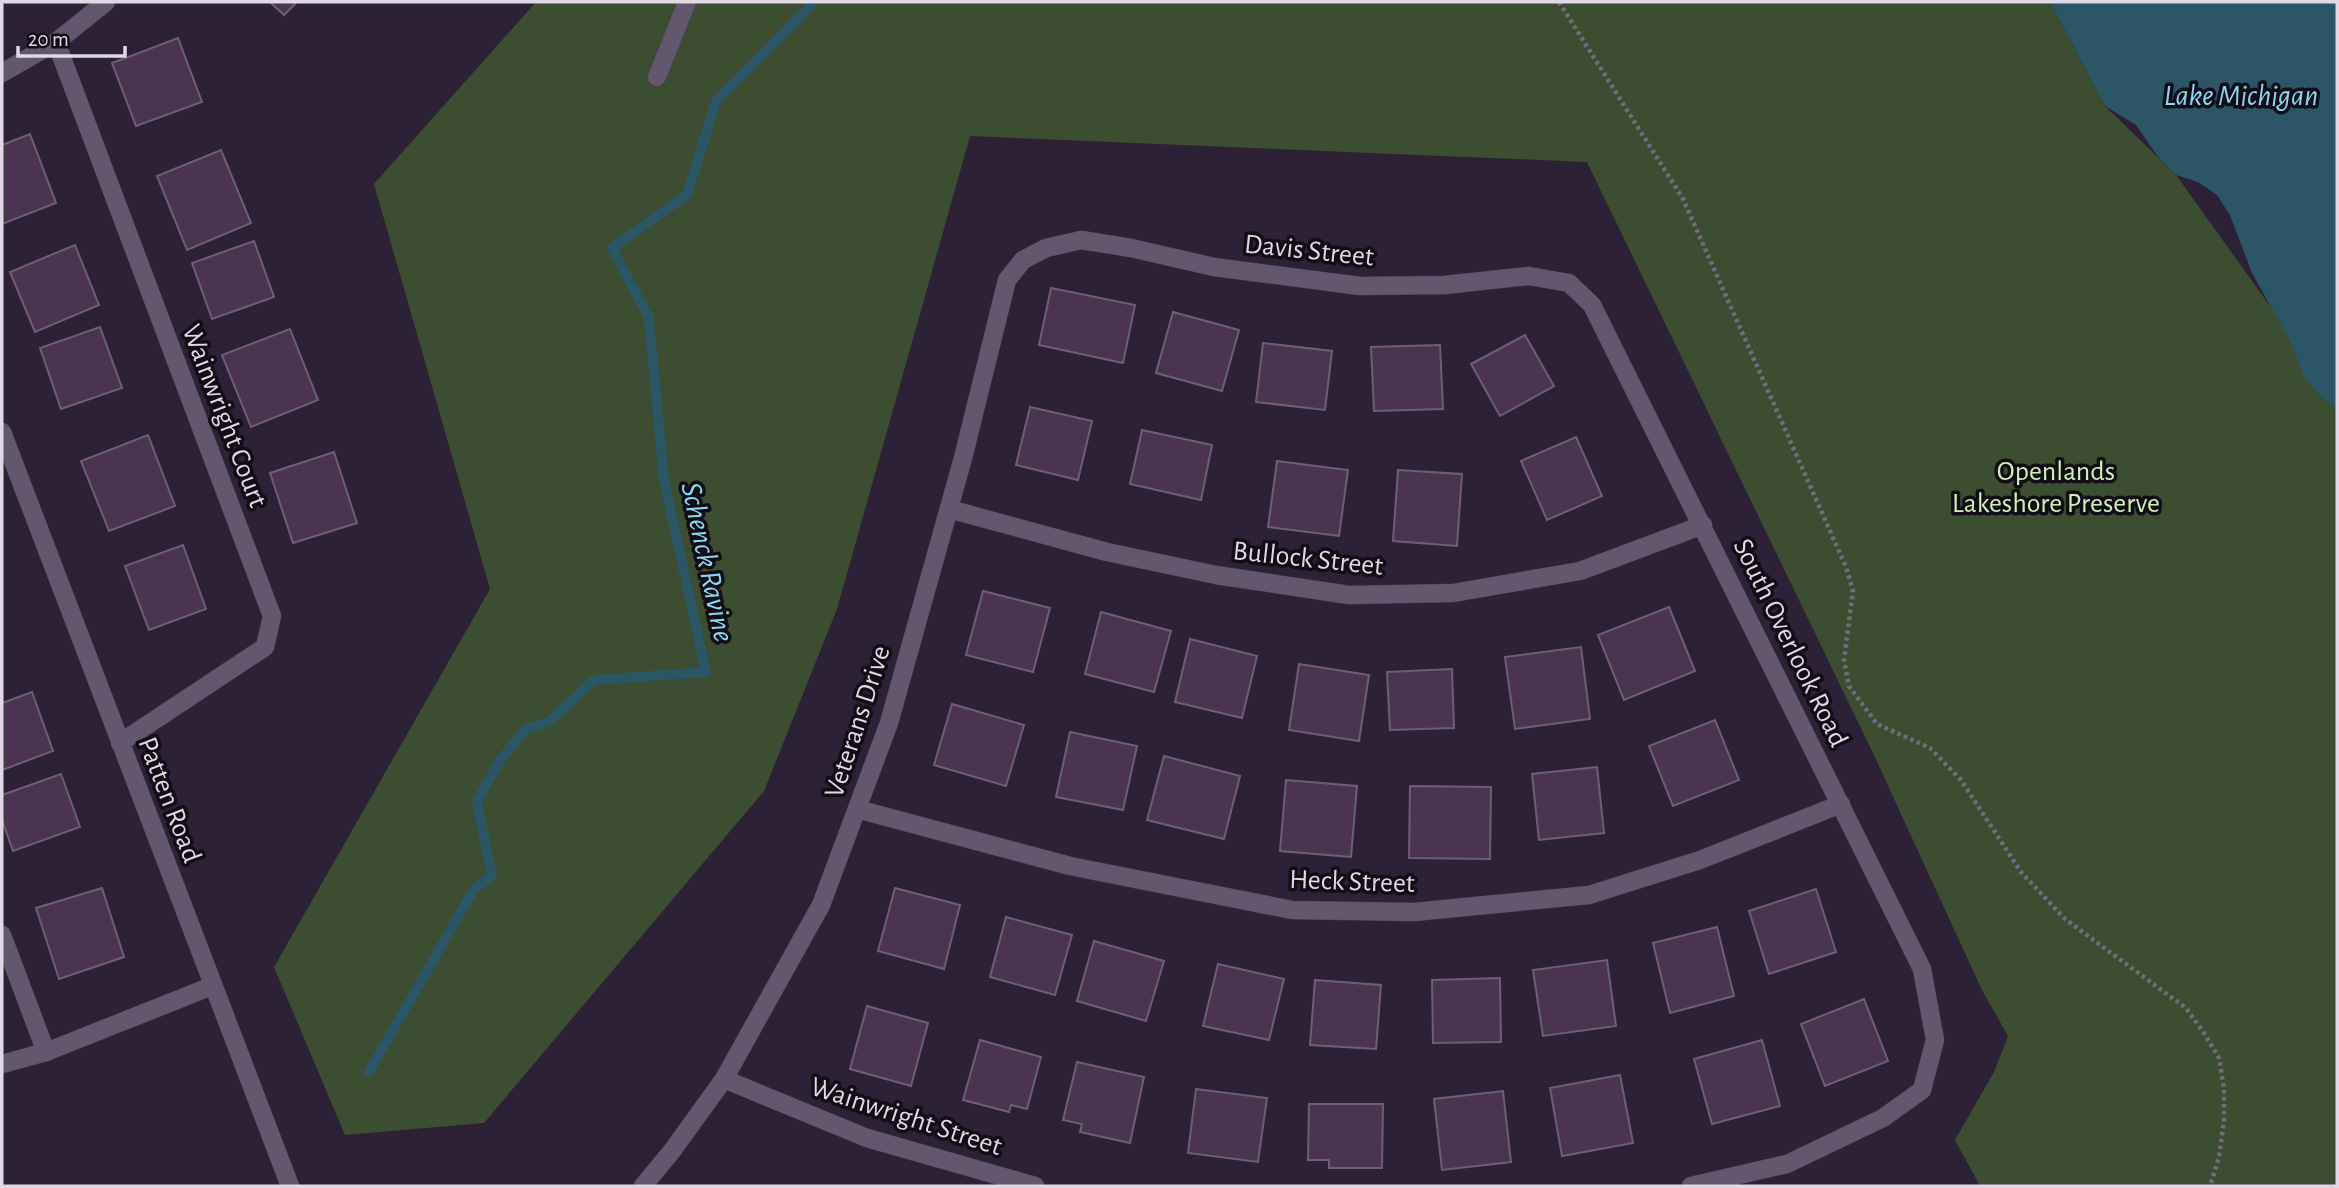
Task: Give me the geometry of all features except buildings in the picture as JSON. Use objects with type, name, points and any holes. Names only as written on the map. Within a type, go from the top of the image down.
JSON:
[{"type":"street","points":[[2,73],[56,42],[106,2]]},
{"type":"street","points":[[657,77],[687,2]]},
{"type":"street","name":"Wainwright Court","points":[[56,42],[272,616],[265,647],[120,743]]},
{"type":"street","name":"Davis Street","points":[[1046,248],[1081,240],[1131,248],[1214,267],[1360,286],[1444,285],[1529,276],[1569,283]]},
{"type":"street","name":"Veterans Drive","points":[[643,1186],[724,1079],[821,905],[889,723],[949,509],[1007,280],[1023,260],[1046,248]]},
{"type":"street","name":"South Overlook Road","points":[[1569,283],[1592,305],[1922,968],[1935,1040],[1922,1090],[1883,1118],[1787,1164],[1691,1186]]},
{"type":"street","name":"Patten Road","points":[[2,432],[290,1186]]},
{"type":"street","name":"Bullock Street","points":[[949,509],[1107,552],[1216,575],[1349,595],[1453,593],[1580,571],[1703,526]]},
{"type":"street","name":"Heck Street","points":[[857,809],[1070,866],[1292,910],[1414,912],[1589,895],[1700,860],[1841,804]]},
{"type":"street","points":[[2,935],[46,1052]]},
{"type":"street","points":[[2,1064],[46,1052],[212,986]]},
{"type":"street","name":"Wainwright Street","points":[[724,1079],[867,1138],[1035,1186]]},
{"type":"path","points":[[1559,2],[1683,199],[1846,567],[1853,591],[1844,660],[1849,686],[1877,724],[1930,748],[1961,780],[2021,872],[2065,919],[2186,1008],[2199,1025],[2219,1058],[2224,1089],[2224,1121],[2219,1157],[2210,1186]]},
{"type":"green space","name":"Openlands Lakeshore Preserve","points":[[536,2],[2050,2],[2105,106],[2176,175],[2337,394],[2337,1186],[1980,1186],[1955,1140],[1994,1072],[2008,1036],[1982,990],[1873,753],[1587,162],[970,136],[837,609],[764,791],[484,1123],[345,1135],[274,967],[490,589],[374,184]]},
{"type":"water","name":"Lake Michigan","points":[[2050,2],[2337,2],[2337,409],[2319,395],[2304,376],[2290,341],[2252,273],[2230,215],[2217,195],[2198,182],[2176,175],[2158,157],[2136,125],[2105,106]]},
{"type":"waterway","name":"Schenck Ravine","points":[[369,1072],[474,889],[492,876],[477,801],[501,759],[526,729],[550,721],[594,680],[706,672],[664,480],[649,318],[612,248],[687,195],[716,101],[814,2]]}]
